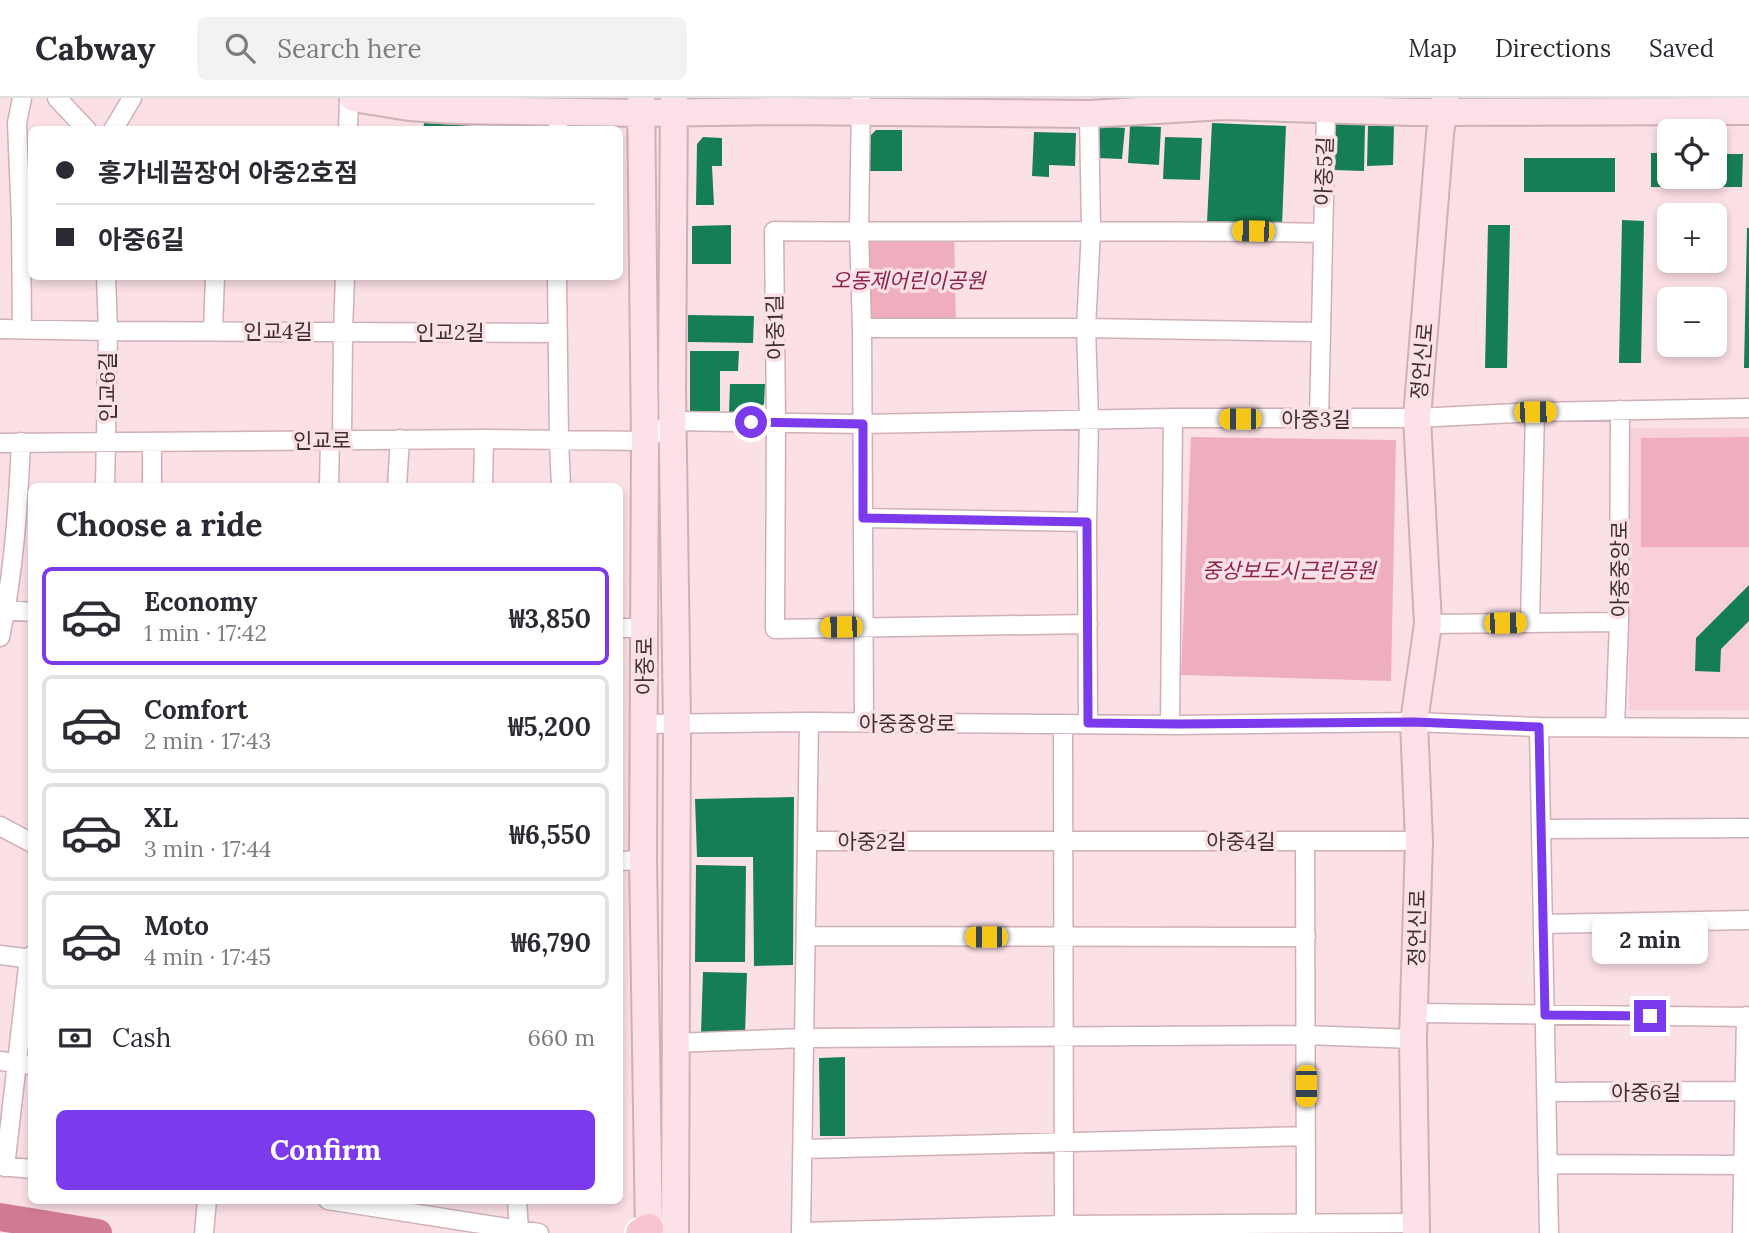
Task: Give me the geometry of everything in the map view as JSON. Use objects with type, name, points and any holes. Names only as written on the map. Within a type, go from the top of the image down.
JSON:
[{"type":"street","points":[[22,98],[8,124],[21,220],[22,329]]},
{"type":"street","points":[[57,98],[83,126]]},
{"type":"street","points":[[115,126],[132,98]]},
{"type":"street","points":[[348,126],[351,98],[409,107],[558,121],[642,106],[674,105],[861,105],[1089,114],[1224,102],[1410,112],[1444,105],[1749,111]]},
{"type":"street","name":"아중로","points":[[653,1232],[675,1043],[677,724],[673,421],[674,105]]},
{"type":"street","points":[[861,105],[859,232],[864,723]]},
{"type":"street","name":"정언신로","points":[[1416,1228],[1413,1039],[1419,841],[1414,722],[1428,624],[1417,418],[1444,105]]},
{"type":"street","name":"아중로","points":[[642,106],[645,441],[632,628],[645,724],[631,860],[653,1232]]},
{"type":"street","name":"아중5길","points":[[1319,419],[1326,109]]},
{"type":"street","points":[[1088,723],[1089,419],[1086,328],[1091,230],[1089,114]]},
{"type":"street","name":"아중5길","points":[[1091,230],[1323,233]]},
{"type":"street","name":"아중1길","points":[[776,422],[774,231],[1091,230]]},
{"type":"street","name":"인교6길","points":[[105,483],[108,331],[106,280]]},
{"type":"street","points":[[213,331],[215,280]]},
{"type":"street","name":"인교4길","points":[[329,483],[336,440],[345,280]]},
{"type":"street","points":[[558,280],[561,483]]},
{"type":"street","points":[[862,328],[1320,332]]},
{"type":"street","points":[[0,329],[108,331]]},
{"type":"street","name":"인교6길","points":[[108,331],[213,331]]},
{"type":"street","name":"인교4길","points":[[213,331],[343,331]]},
{"type":"street","name":"인교2길","points":[[343,331],[558,333]]},
{"type":"street","name":"아중3길","points":[[863,424],[1173,418],[1417,418],[1535,412],[1749,408]]},
{"type":"street","name":"아중중앙로","points":[[1615,727],[1619,622],[1620,410]]},
{"type":"street","points":[[1530,622],[1535,412]]},
{"type":"street","points":[[1170,724],[1173,418]]},
{"type":"street","points":[[645,441],[673,421],[863,424]]},
{"type":"street","points":[[776,422],[775,629],[1088,624]]},
{"type":"street","points":[[397,483],[400,439]]},
{"type":"street","name":"인교로","points":[[0,443],[400,439],[645,441]]},
{"type":"street","points":[[483,483],[484,439]]},
{"type":"street","points":[[0,637],[17,525],[21,442]]},
{"type":"street","points":[[152,442],[152,483]]},
{"type":"street","points":[[863,518],[1087,522]]},
{"type":"street","points":[[6,610],[28,612]]},
{"type":"street","points":[[1428,624],[1619,622]]},
{"type":"street","name":"아중2길","points":[[809,722],[802,1233],[932,1228],[1064,1229]]},
{"type":"street","name":"아중중앙로","points":[[645,724],[1414,722],[1539,727],[1749,728]]},
{"type":"street","points":[[1063,724],[1064,1229],[1306,1224],[1416,1228]]},
{"type":"street","points":[[1539,727],[1549,1233]]},
{"type":"street","points":[[0,826],[28,840]]},
{"type":"street","points":[[1541,829],[1749,828]]},
{"type":"street","name":"아중2길","points":[[807,841],[937,841]]},
{"type":"street","name":"아중4길","points":[[937,841],[1419,841]]},
{"type":"street","points":[[1305,841],[1306,1224]]},
{"type":"street","points":[[1543,924],[1749,920]]},
{"type":"street","points":[[806,936],[1306,937]]},
{"type":"street","points":[[0,955],[28,957]]},
{"type":"street","points":[[28,978],[2,1167],[28,1169]]},
{"type":"street","points":[[1415,1013],[1747,1017],[1742,1233]]},
{"type":"street","points":[[675,1043],[932,1037],[1306,1035],[1413,1039]]},
{"type":"street","name":"아중6길","points":[[1547,1093],[1745,1091]]},
{"type":"street","points":[[803,1149],[1306,1136]]},
{"type":"street","points":[[1548,1164],[1743,1164]]},
{"type":"street","points":[[204,1233],[206,1204]]},
{"type":"street","points":[[354,1204],[539,1233]]},
{"type":"street","points":[[517,1204],[519,1229]]},
{"type":"shaded area","points":[[1629,428],[1749,428],[1749,710],[1629,710]]},
{"type":"green space","name":"오동제어린이공원","points":[[954,231],[956,329],[862,328],[859,232]]},
{"type":"green space","name":"중상보도시근린공원","points":[[1191,437],[1396,440],[1391,681],[1181,675]]},
{"type":"green space","points":[[1749,437],[1749,547],[1641,547],[1641,438]]},
{"type":"building","points":[[424,123],[474,126],[424,126]]},
{"type":"building","points":[[1212,123],[1286,126],[1282,225],[1207,222]]},
{"type":"building","points":[[1332,124],[1365,124],[1364,171],[1333,170]]},
{"type":"building","points":[[1099,126],[1125,128],[1122,159],[1097,158]]},
{"type":"building","points":[[1130,126],[1161,127],[1159,165],[1128,163]]},
{"type":"building","points":[[1368,126],[1394,126],[1393,165],[1367,166]]},
{"type":"building","points":[[876,130],[902,130],[902,171],[868,171],[868,138]]},
{"type":"building","points":[[1034,132],[1076,133],[1075,166],[1049,165],[1049,177],[1032,176]]},
{"type":"building","points":[[703,137],[722,138],[722,166],[712,166],[714,205],[696,205],[697,144]]},
{"type":"building","points":[[1165,137],[1202,138],[1200,180],[1163,179]]},
{"type":"building","points":[[1651,153],[1657,153],[1657,187],[1651,187]]},
{"type":"building","points":[[1727,154],[1743,154],[1742,187],[1727,187]]},
{"type":"building","points":[[1524,158],[1615,158],[1615,192],[1524,192]]},
{"type":"building","points":[[1622,220],[1644,221],[1641,363],[1619,363]]},
{"type":"building","points":[[731,225],[731,264],[692,264],[692,226]]},
{"type":"building","points":[[1488,225],[1510,225],[1507,368],[1485,368]]},
{"type":"building","points":[[1747,228],[1749,368],[1744,368]]},
{"type":"building","points":[[688,315],[754,316],[753,343],[688,342]]},
{"type":"building","points":[[690,351],[739,351],[738,371],[720,371],[720,411],[690,411]]},
{"type":"building","points":[[730,384],[765,384],[764,404],[755,412],[729,412]]},
{"type":"building","points":[[1749,585],[1749,621],[1721,649],[1720,672],[1695,671],[1696,638]]},
{"type":"building","points":[[794,797],[793,965],[754,966],[753,857],[697,857],[695,799]]},
{"type":"building","points":[[696,865],[746,866],[745,962],[695,962]]},
{"type":"building","points":[[703,972],[747,973],[745,1035],[701,1033]]},
{"type":"building","points":[[845,1057],[845,1136],[820,1136],[819,1058]]},
{"type":"waterway","points":[[0,1217],[98,1233]]},
{"type":"route","points":[[751,422],[863,424],[863,518],[1087,522],[1088,723],[1414,722],[1539,727],[1545,1015],[1650,1016]]}]
